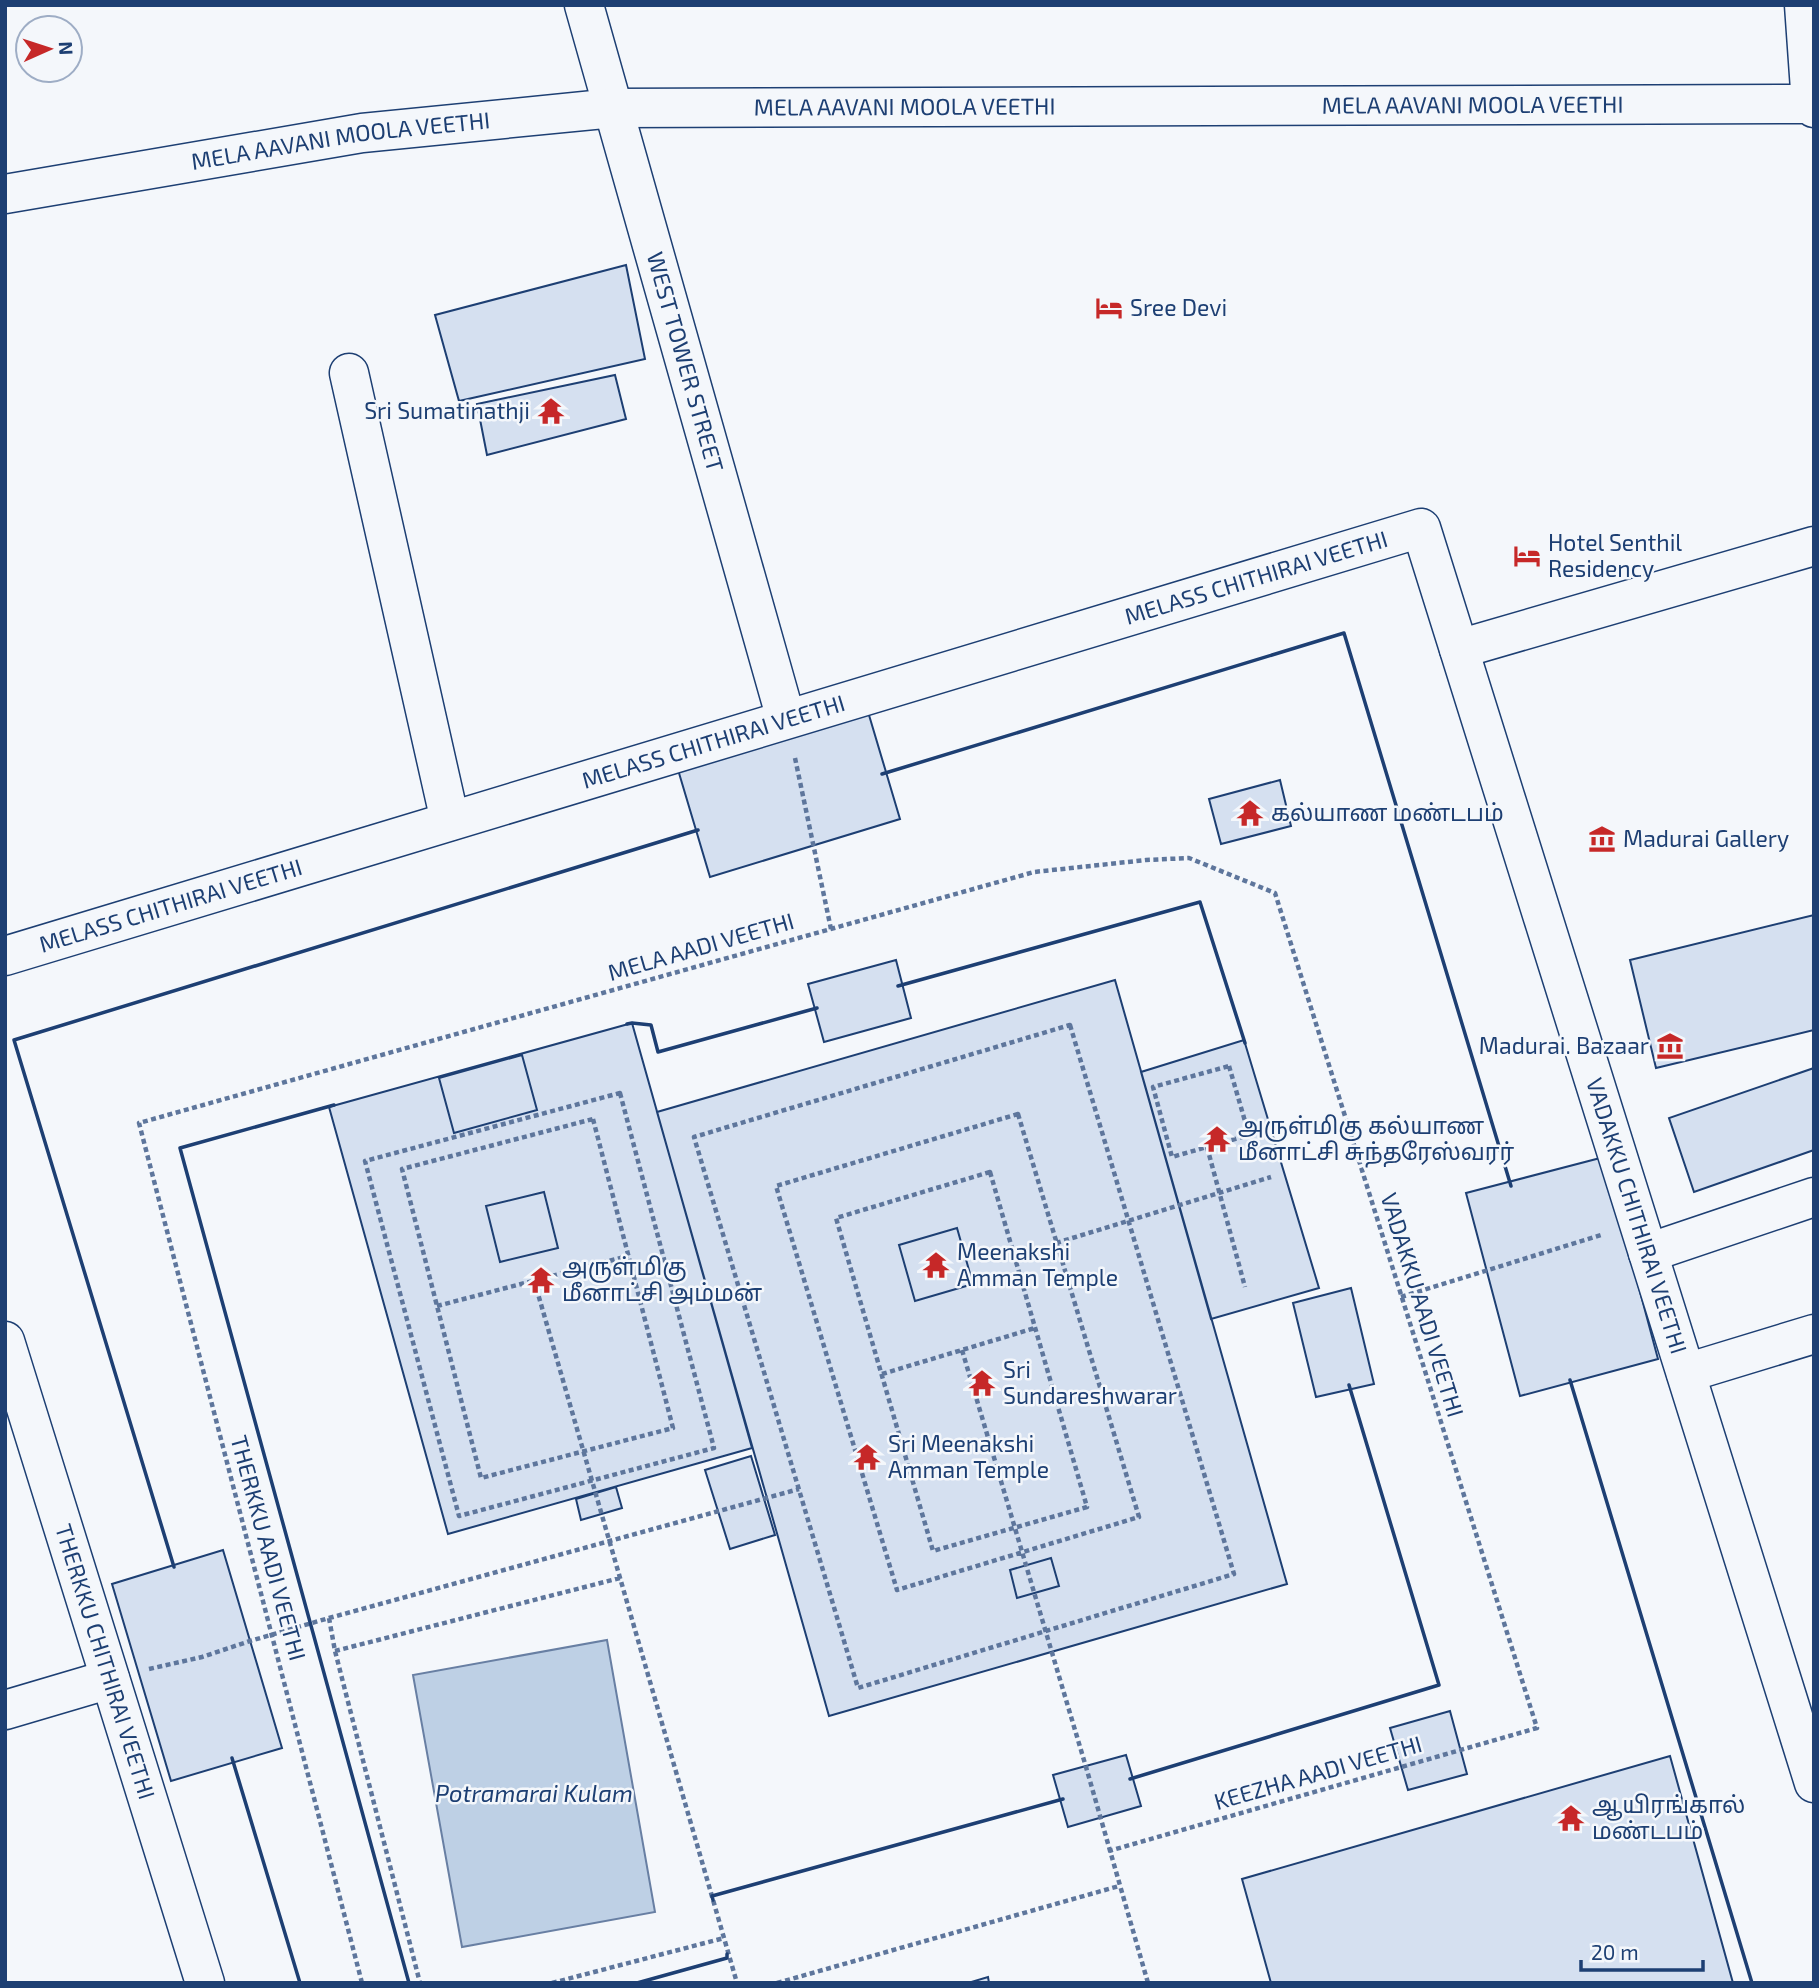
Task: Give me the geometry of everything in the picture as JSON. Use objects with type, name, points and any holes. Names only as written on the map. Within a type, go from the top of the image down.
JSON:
[{"type":"street","name":"WEST TOWER STREET","points":[[584,5],[786,719]]},
{"type":"street","points":[[1804,5],[1813,105]]},
{"type":"street","name":"MELA AAVANI MOOLA VEETHI","points":[[5,194],[362,133],[614,108],[1813,105]]},
{"type":"street","points":[[349,373],[450,821]]},
{"type":"street","name":"MELASS CHITHIRAI VEETHI","points":[[7,948],[450,821],[1421,528]]},
{"type":"street","name":"VADAKKU CHITHIRAI VEETHI","points":[[1421,528],[1686,1373],[1798,1681],[1814,1783]]},
{"type":"street","points":[[1459,649],[1814,547]]},
{"type":"street","points":[[1643,1238],[1814,1197]]},
{"type":"street","points":[[1686,1373],[1814,1334]]},
{"type":"street","name":"THERKKU CHITHIRAI VEETHI","points":[[5,1340],[205,1983]]},
{"type":"street","points":[[5,1710],[110,1679]]},
{"type":"path","points":[[786,719],[805,797],[831,929]]},
{"type":"path","name":"MELA AADI VEETHI","points":[[139,1123],[1034,872],[1189,858],[1275,893]]},
{"type":"path","name":"VADAKKU AADI VEETHI","points":[[1275,893],[1537,1728]]},
{"type":"path","points":[[1070,1025],[1234,1574],[858,1688],[799,1489],[694,1138],[1070,1025]]},
{"type":"path","points":[[1229,1066],[1249,1135],[1206,1147],[1172,1157],[1153,1087],[1229,1066]]},
{"type":"path","points":[[620,1093],[714,1448],[592,1480],[459,1516],[365,1161],[620,1093]]},
{"type":"path","points":[[1018,1114],[1139,1517],[1022,1552],[897,1590],[776,1186],[1018,1114]]},
{"type":"path","points":[[593,1119],[673,1429],[481,1478],[437,1306],[402,1169],[593,1119]]},
{"type":"path","name":"THERKKU AADI VEETHI","points":[[139,1123],[362,1983]]},
{"type":"path","points":[[1206,1147],[1245,1287]]},
{"type":"path","points":[[990,1172],[1087,1507],[933,1551],[882,1374],[836,1218],[990,1172]]},
{"type":"path","points":[[1056,1242],[1271,1177]]},
{"type":"path","points":[[1401,1297],[1643,1238]]},
{"type":"path","points":[[437,1306],[628,1255]]},
{"type":"path","points":[[534,1280],[737,1983]]},
{"type":"path","points":[[882,1374],[1035,1328]]},
{"type":"path","points":[[962,1350],[1148,1983]]},
{"type":"path","points":[[110,1679],[202,1657],[329,1618],[799,1489]]},
{"type":"path","points":[[335,1651],[620,1578]]},
{"type":"path","points":[[329,1618],[335,1651],[420,1983]]},
{"type":"path","name":"KEEZHA AADI VEETHI","points":[[1110,1851],[1537,1728]]},
{"type":"path","points":[[777,1983],[1119,1886]]},
{"type":"path","points":[[552,1983],[724,1938]]},
{"type":"water","name":"Potramarai Kulam","points":[[607,1640],[655,1912],[462,1947],[413,1675]]},
{"type":"building","points":[[626,265],[645,359],[459,401],[435,315]]},
{"type":"building","name":"Sri Sumatinathji","points":[[615,375],[626,419],[487,455],[477,404]]},
{"type":"building","points":[[866,705],[900,819],[710,877],[676,763]]},
{"type":"building","name":"கல்யாண மண்டபம்","points":[[1280,780],[1291,826],[1221,844],[1209,799]]},
{"type":"building","points":[[1814,915],[1814,1030],[1656,1068],[1630,960]]},
{"type":"building","points":[[896,960],[911,1018],[824,1042],[808,984]]},
{"type":"building","name":"Sri Sundareshwarar","points":[[1115,980],[1287,1584],[829,1716],[657,1112]]},
{"type":"building","name":"அருள்மிகு மீனாட்சி அம்மன்","points":[[632,1023],[752,1448],[448,1534],[329,1107]]},
{"type":"building","name":"அருள்மிகு கல்யாண மீனாட்சி சுந்தரேஸ்வரர்","points":[[1244,1040],[1319,1288],[1211,1319],[1141,1072]]},
{"type":"building","points":[[522,1055],[537,1110],[454,1133],[439,1078]]},
{"type":"building","points":[[1814,1068],[1814,1150],[1694,1192],[1669,1118]]},
{"type":"building","points":[[1604,1157],[1658,1359],[1520,1396],[1466,1193]]},
{"type":"building","points":[[544,1192],[558,1248],[500,1262],[486,1206]]},
{"type":"building","name":"Meenakshi Amman Temple","points":[[957,1228],[973,1284],[915,1301],[899,1245]]},
{"type":"building","points":[[1351,1288],[1374,1384],[1316,1397],[1293,1303]]},
{"type":"building","points":[[751,1456],[775,1535],[730,1549],[705,1470]]},
{"type":"building","points":[[616,1487],[622,1508],[581,1520],[576,1499]]},
{"type":"building","points":[[223,1550],[282,1748],[171,1781],[112,1584]]},
{"type":"building","points":[[1051,1558],[1059,1586],[1017,1598],[1010,1570]]},
{"type":"building","points":[[1450,1711],[1467,1774],[1408,1790],[1390,1728]]},
{"type":"building","points":[[1126,1755],[1141,1806],[1068,1827],[1053,1775]]},
{"type":"building","name":"ஆயிரங்கால் மண்டபம்","points":[[1670,1756],[1733,1983],[1271,1983],[1242,1879]]},
{"type":"building","points":[[988,1977],[989,1983],[968,1983]]},
{"type":"wall","points":[[882,774],[1344,633],[1511,1186]]},
{"type":"wall","points":[[174,1567],[14,1040],[698,830]]},
{"type":"wall","points":[[898,986],[1200,902],[1245,1043]]},
{"type":"wall","points":[[627,1024],[651,1025],[658,1052],[817,1008]]},
{"type":"wall","points":[[334,1105],[180,1148],[409,1983]]},
{"type":"wall","points":[[1570,1380],[1752,1983]]},
{"type":"wall","points":[[1130,1779],[1439,1685],[1349,1385]]},
{"type":"wall","points":[[232,1758],[300,1983]]},
{"type":"wall","points":[[713,1900],[712,1896],[1063,1799]]},
{"type":"wall","points":[[637,1983],[727,1958],[727,1954]]},
{"type":"place","name":"Sree Devi","points":[[1109,308]]},
{"type":"place","name":"Sri Sumatinathji","points":[[551,411]]},
{"type":"place","name":"Hotel Senthil Residency","points":[[1527,556]]},
{"type":"place","name":"கல்யாண மண்டபம்","points":[[1250,813]]},
{"type":"place","name":"Madurai Gallery","points":[[1602,839]]},
{"type":"place","name":"Madurai. Bazaar","points":[[1670,1046]]},
{"type":"place","name":"அருள்மிகு கல்யாண மீனாட்சி சுந்தரேஸ்வரர்","points":[[1217,1139]]},
{"type":"place","name":"Meenakshi Amman Temple","points":[[936,1265]]},
{"type":"place","name":"அருள்மிகு மீனாட்சி அம்மன்","points":[[541,1280]]},
{"type":"place","name":"Sri Sundareshwarar","points":[[982,1383]]},
{"type":"place","name":"Sri Meenakshi Amman Temple","points":[[867,1457]]},
{"type":"place","name":"ஆயிரங்கால் மண்டபம்","points":[[1571,1818]]}]
